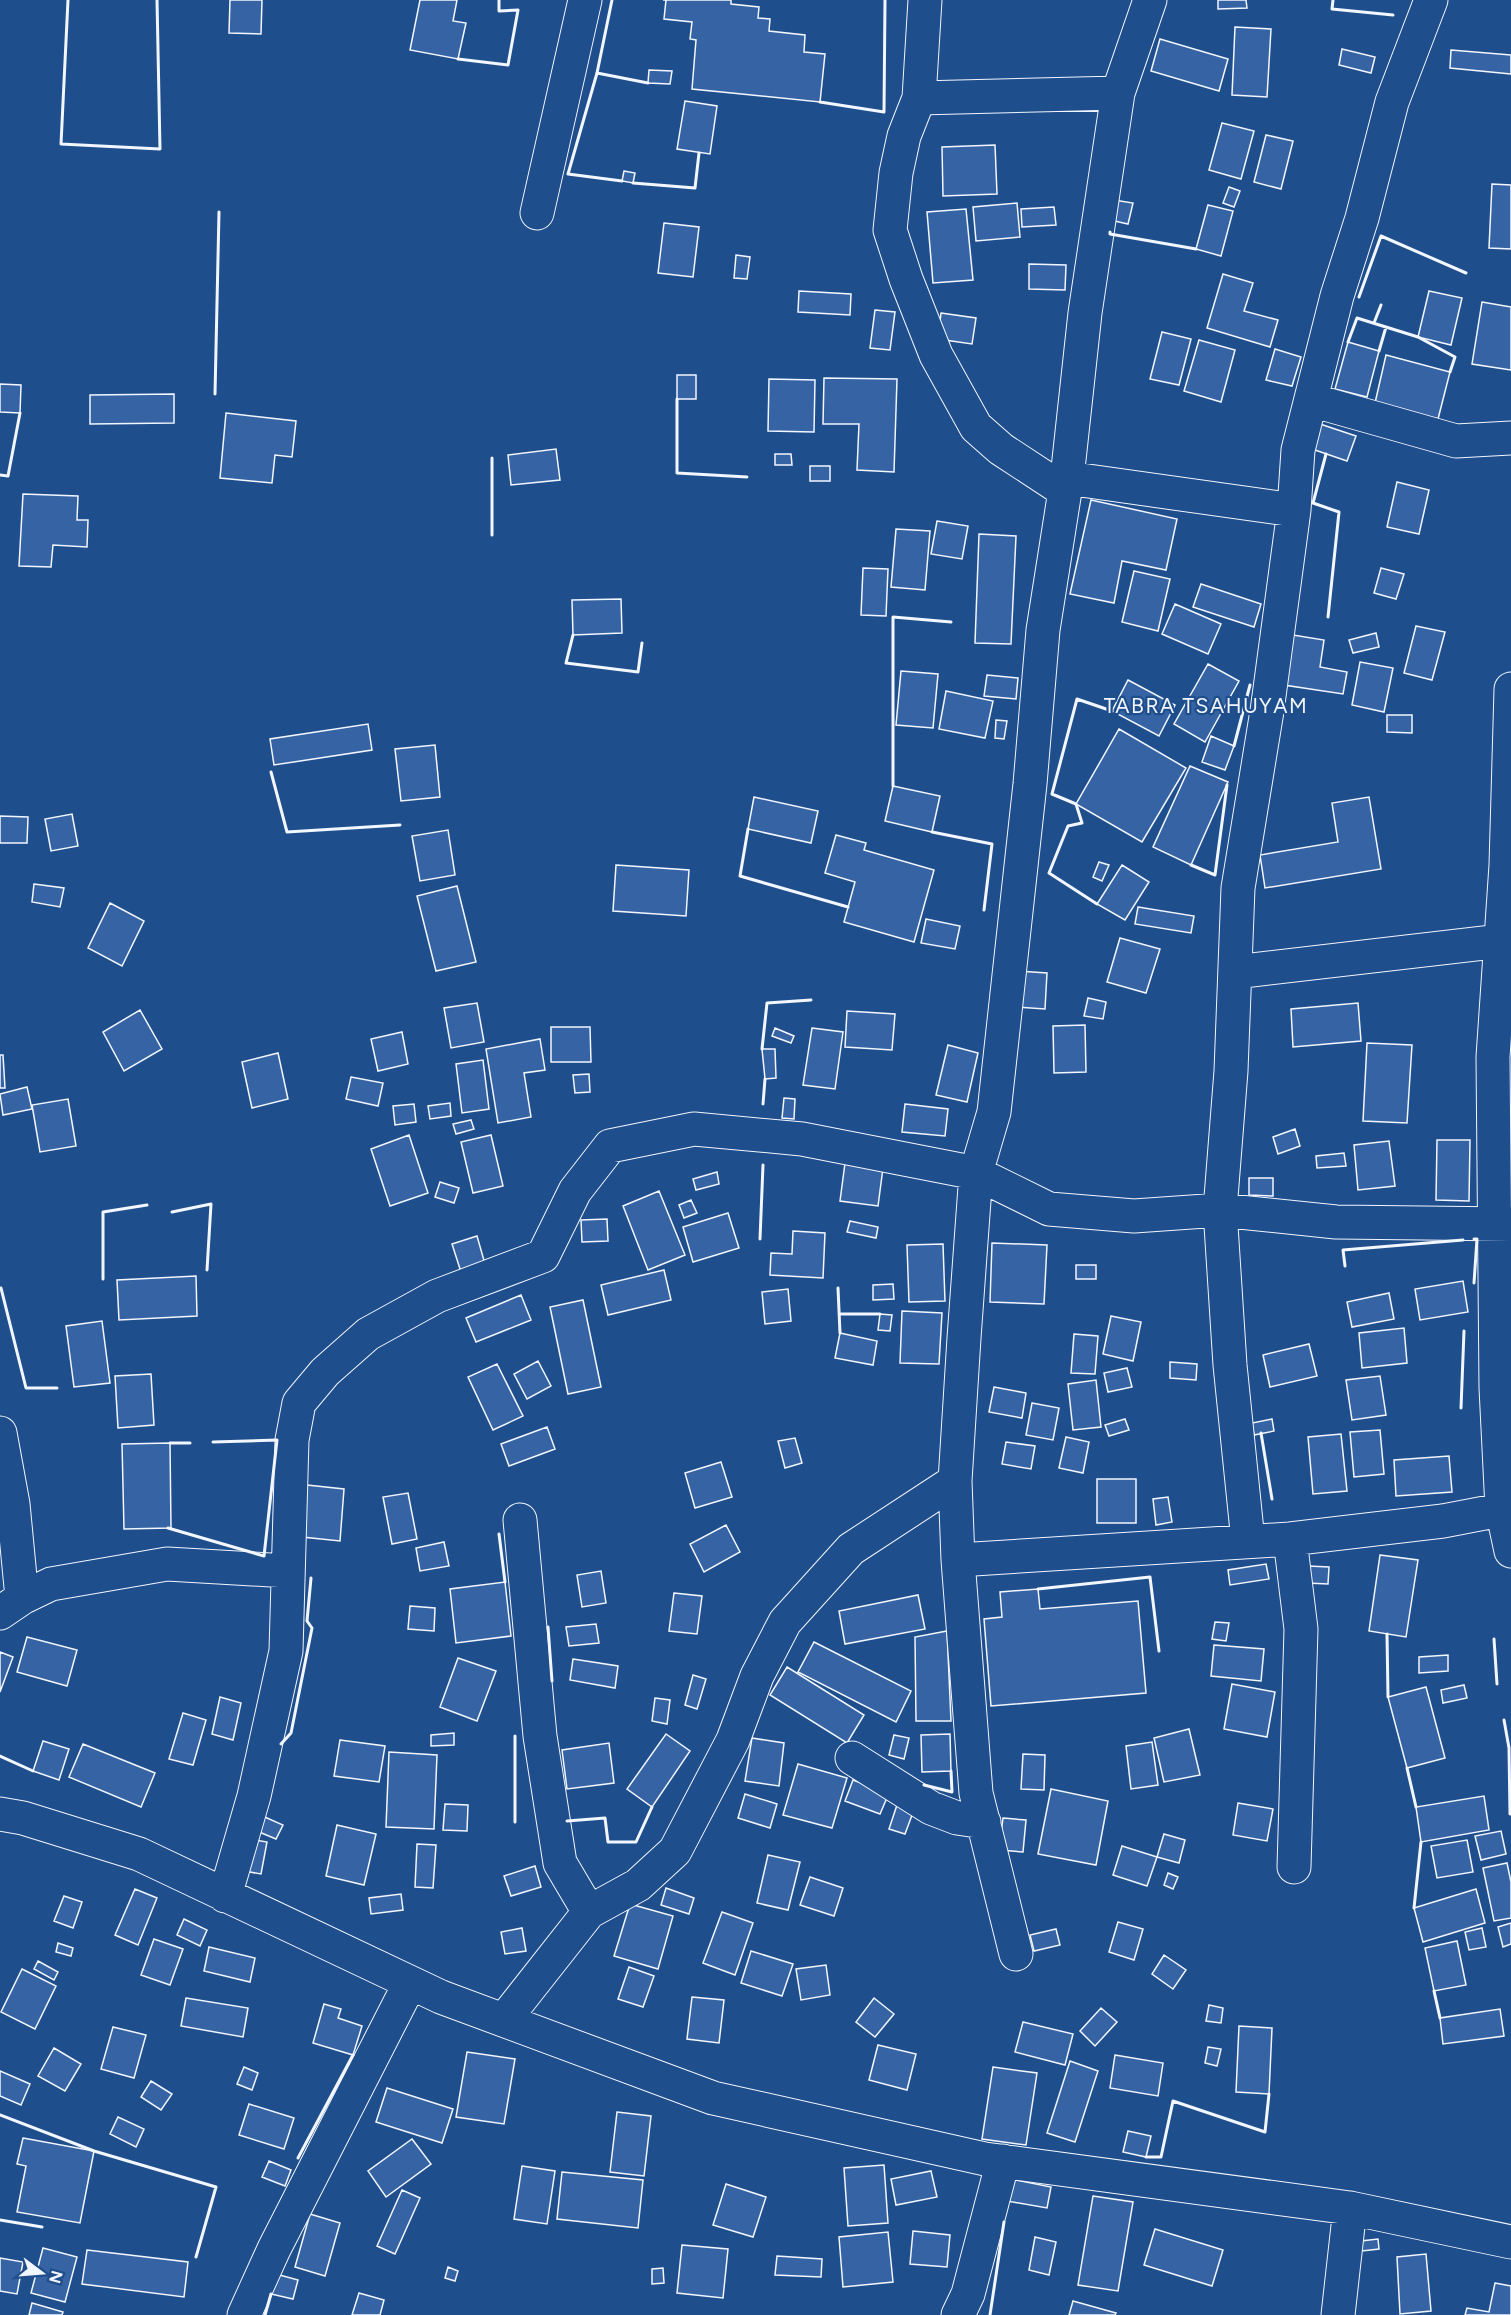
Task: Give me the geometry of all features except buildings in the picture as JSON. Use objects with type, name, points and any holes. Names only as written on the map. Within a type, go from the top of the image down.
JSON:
[{"type":"street","points":[[537,213],[585,0]]},
{"type":"street","points":[[925,0],[919,98],[904,136],[896,173],[890,230],[906,279],[936,355],[976,427],[1001,449],[1066,484],[1294,510]]},
{"type":"street","points":[[1016,1954],[976,1793],[958,1560],[955,1481],[976,1173],[994,1112],[1028,807],[1043,630],[1066,484],[1085,313],[1118,93],[1150,0]]},
{"type":"street","points":[[1248,1541],[1230,1365],[1220,1210],[1231,1071],[1238,888],[1267,711],[1294,510],[1298,450],[1337,296],[1362,218],[1392,102],[1431,0]]},
{"type":"street","points":[[919,98],[1118,93]]},
{"type":"street","points":[[1311,400],[1456,441],[1511,438]]},
{"type":"street","points":[[1511,689],[1502,941],[1493,1058],[1503,1224],[1496,1388],[1511,1551]]},
{"type":"street","points":[[1234,972],[1502,941]]},
{"type":"street","points":[[225,1896],[254,1796],[286,1651],[292,1440],[299,1403],[325,1372],[368,1334],[437,1296],[543,1256],[575,1191],[610,1146],[694,1129],[802,1139],[976,1173],[1049,1209],[1134,1216],[1220,1210],[1336,1222],[1503,1224]]},
{"type":"street","points":[[0,1433],[14,1504],[11,1605],[51,1584],[167,1564],[288,1571]]},
{"type":"street","points":[[504,2020],[589,1912],[638,1884],[675,1851],[733,1740],[757,1676],[785,1622],[851,1549],[955,1481]]},
{"type":"street","points":[[958,1560],[1290,1539],[1443,1521],[1506,1509]]},
{"type":"street","points":[[520,1520],[540,1736],[560,1863],[589,1912]]},
{"type":"street","points":[[1290,1539],[1301,1629],[1294,1867]]},
{"type":"street","points":[[852,1758],[932,1808],[957,1818],[984,1822]]},
{"type":"street","points":[[0,1814],[23,1818],[139,1854],[441,1997],[713,2097],[985,2159],[1350,2208],[1511,2242]]},
{"type":"street","points":[[244,2315],[274,2249],[410,1983]]},
{"type":"street","points":[[958,2315],[968,2294],[1003,2161]]},
{"type":"street","points":[[1338,2315],[1350,2208]]},
{"type":"wall","points":[[68,0],[61,144],[160,149],[157,0]]},
{"type":"wall","points":[[458,59],[508,65],[518,10],[499,11],[499,0]]},
{"type":"wall","points":[[612,0],[597,73],[568,174],[622,181]]},
{"type":"wall","points":[[820,102],[884,112],[885,0]]},
{"type":"wall","points":[[1333,0],[1332,9],[1393,15]]},
{"type":"wall","points":[[597,73],[648,83]]},
{"type":"wall","points":[[633,183],[695,188],[699,153]]},
{"type":"wall","points":[[215,394],[219,212]]},
{"type":"wall","points":[[1110,232],[1110,234],[1196,249]]},
{"type":"wall","points":[[1359,297],[1381,236],[1466,273]]},
{"type":"wall","points":[[1374,323],[1381,305]]},
{"type":"wall","points":[[1348,342],[1357,318],[1418,337],[1455,357],[1450,372]]},
{"type":"wall","points":[[1379,351],[1386,327]]},
{"type":"wall","points":[[677,399],[677,473],[747,477]]},
{"type":"wall","points":[[0,475],[8,476],[20,413]]},
{"type":"wall","points":[[1326,454],[1313,503],[1339,512],[1328,617]]},
{"type":"wall","points":[[492,458],[492,535]]},
{"type":"wall","points":[[893,786],[893,617],[951,622]]},
{"type":"wall","points":[[573,635],[566,663],[638,672],[642,643]]},
{"type":"wall","points":[[1234,746],[1250,685]]},
{"type":"wall","points":[[1097,904],[1049,873],[1068,826],[1082,823],[1076,804],[1052,794],[1077,699],[1112,711]]},
{"type":"wall","points":[[271,772],[287,832],[400,825]]},
{"type":"wall","points":[[1191,865],[1215,875],[1227,785]]},
{"type":"wall","points":[[748,829],[740,876],[848,907]]},
{"type":"wall","points":[[932,832],[992,844],[984,910]]},
{"type":"wall","points":[[762,1049],[767,1003],[811,1000]]},
{"type":"wall","points":[[763,1104],[765,1079]]},
{"type":"wall","points":[[760,1239],[763,1165]]},
{"type":"wall","points":[[172,1212],[211,1204],[207,1270]]},
{"type":"wall","points":[[103,1279],[103,1212],[147,1205]]},
{"type":"wall","points":[[1474,1239],[1477,1239],[1474,1283]]},
{"type":"wall","points":[[1345,1266],[1343,1250],[1463,1240]]},
{"type":"wall","points":[[1,1288],[26,1388],[57,1388]]},
{"type":"wall","points":[[838,1288],[840,1333]]},
{"type":"wall","points":[[839,1314],[880,1314]]},
{"type":"wall","points":[[1461,1408],[1464,1331]]},
{"type":"wall","points":[[1261,1433],[1272,1499]]},
{"type":"wall","points":[[168,1528],[264,1556],[277,1440],[213,1442]]},
{"type":"wall","points":[[170,1443],[190,1443]]},
{"type":"wall","points":[[499,1534],[505,1582]]},
{"type":"wall","points":[[1038,1589],[1150,1577],[1159,1651]]},
{"type":"wall","points":[[281,1744],[291,1733],[312,1628],[307,1621],[311,1578]]},
{"type":"wall","points":[[548,1627],[552,1681]]},
{"type":"wall","points":[[1387,1634],[1388,1697]]},
{"type":"wall","points":[[1494,1639],[1497,1684]]},
{"type":"wall","points":[[1504,1720],[1509,1748],[1510,1814]]},
{"type":"wall","points":[[515,1736],[515,1822]]},
{"type":"wall","points":[[0,1756],[33,1771]]},
{"type":"wall","points":[[1407,1768],[1416,1807]]},
{"type":"wall","points":[[924,1785],[952,1792],[951,1771]]},
{"type":"wall","points":[[567,1821],[605,1818],[608,1842],[636,1842],[652,1807]]},
{"type":"wall","points":[[1414,1908],[1421,1842]]},
{"type":"wall","points":[[1434,1991],[1440,2018]]},
{"type":"wall","points":[[298,2158],[353,2055]]},
{"type":"wall","points":[[1146,2157],[1161,2157],[1173,2101],[1265,2132],[1269,2094]]},
{"type":"wall","points":[[0,2115],[94,2151],[216,2187],[196,2257]]},
{"type":"wall","points":[[0,2220],[42,2227]]},
{"type":"wall","points":[[990,2315],[1004,2222]]},
{"type":"wall","points":[[265,2315],[271,2294]]},
{"type":"district","name":"TABRA TSAHUYAM","points":[[1206,705]]}]
